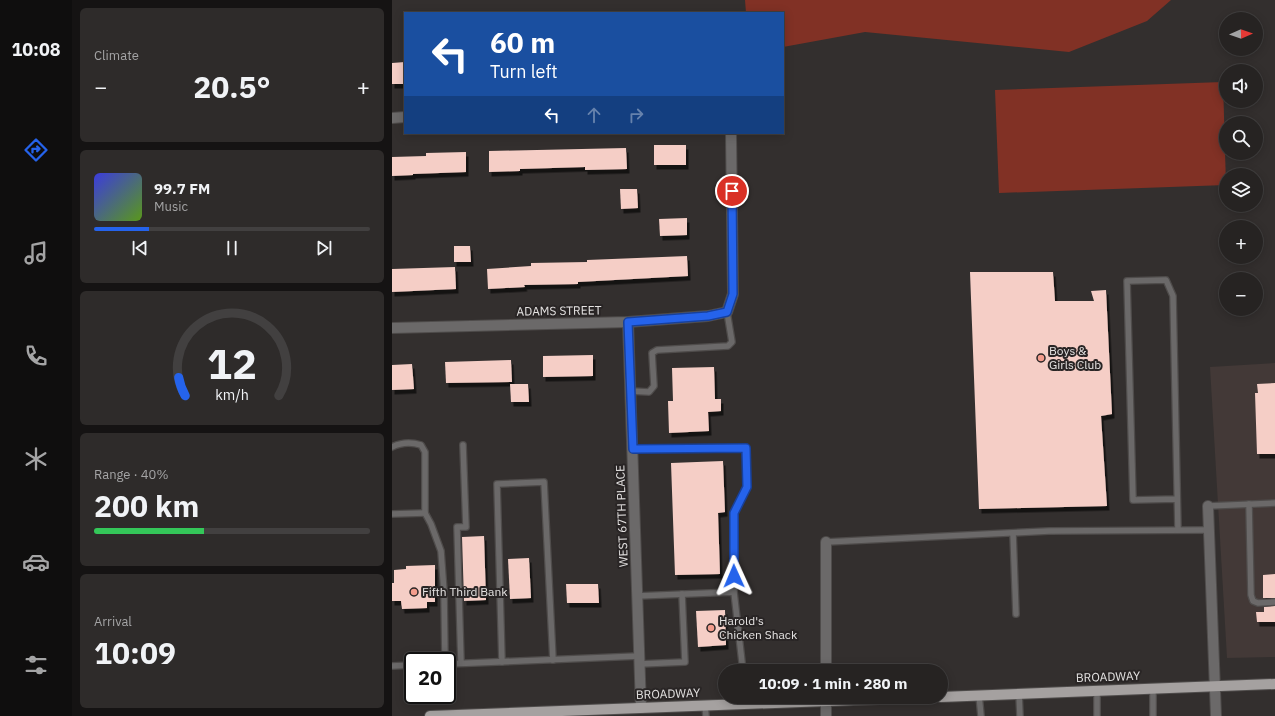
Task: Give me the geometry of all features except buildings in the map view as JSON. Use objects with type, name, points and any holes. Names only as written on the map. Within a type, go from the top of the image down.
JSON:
[{"type":"main road","name":"BROADWAY","points":[[948,697],[1275,684]]},
{"type":"main road","name":"BROADWAY","points":[[430,716],[635,711],[705,711],[731,704]]},
{"type":"street","points":[[392,118],[404,117]]},
{"type":"street","points":[[727,312],[733,294],[731,134]]},
{"type":"street","name":"ADAMS STREET","points":[[392,328],[628,322],[708,316],[727,312]]},
{"type":"street","name":"WEST 67TH PLACE","points":[[628,322],[639,660],[635,711]]},
{"type":"street","points":[[1208,506],[1216,716]]},
{"type":"street","points":[[826,542],[826,664]]},
{"type":"street","points":[[826,704],[826,716]]},
{"type":"lane","points":[[1177,499],[1133,500],[1127,281],[1166,280],[1173,296],[1178,530]]},
{"type":"lane","points":[[630,391],[649,392],[654,386],[652,353],[657,350],[728,346],[732,342],[727,312]]},
{"type":"lane","points":[[392,447],[399,444],[413,442],[421,445],[425,452],[425,513],[431,524],[441,551],[444,592],[445,652]]},
{"type":"lane","points":[[461,663],[457,527],[466,527],[463,445]]},
{"type":"lane","points":[[633,449],[746,448],[747,487],[734,513],[734,592],[742,664]]},
{"type":"lane","points":[[502,662],[497,484],[544,482],[553,660]]},
{"type":"lane","points":[[1208,506],[1275,503]]},
{"type":"lane","points":[[1249,504],[1250,595],[1253,601],[1258,603],[1275,602]]},
{"type":"lane","points":[[392,514],[425,513]]},
{"type":"lane","points":[[826,542],[1049,531],[1208,530]]},
{"type":"lane","points":[[1013,533],[1016,614]]},
{"type":"lane","points":[[637,596],[734,592]]},
{"type":"lane","points":[[456,663],[553,660],[639,660],[685,662],[682,594]]},
{"type":"lane","points":[[392,666],[404,665]]},
{"type":"lane","points":[[1153,689],[1153,716]]},
{"type":"lane","points":[[1097,691],[1097,716]]},
{"type":"lane","points":[[1019,694],[1020,716]]},
{"type":"lane","points":[[979,695],[981,716]]},
{"type":"shaded area","points":[[745,0],[1171,0],[1147,21],[1069,52],[865,32],[784,47],[784,12],[746,12]]},
{"type":"shaded area","points":[[1219,82],[1219,108],[1224,108],[1224,116],[1219,116],[1219,160],[1225,160],[1226,168],[1219,168],[1219,185],[999,193],[995,90]]},
{"type":"shaded area","points":[[1275,363],[1275,657],[1227,658],[1210,367]]},
{"type":"place","name":"Boys & Girls Club","points":[[1041,358]]},
{"type":"place","name":"Fifth Third Bank","points":[[414,592]]},
{"type":"place","name":"Harold's Chicken Shack","points":[[711,628]]},
{"type":"route","points":[[732,191],[733,294],[727,312],[708,316],[628,322],[633,449],[746,448],[747,487],[734,513],[734,576]]}]
